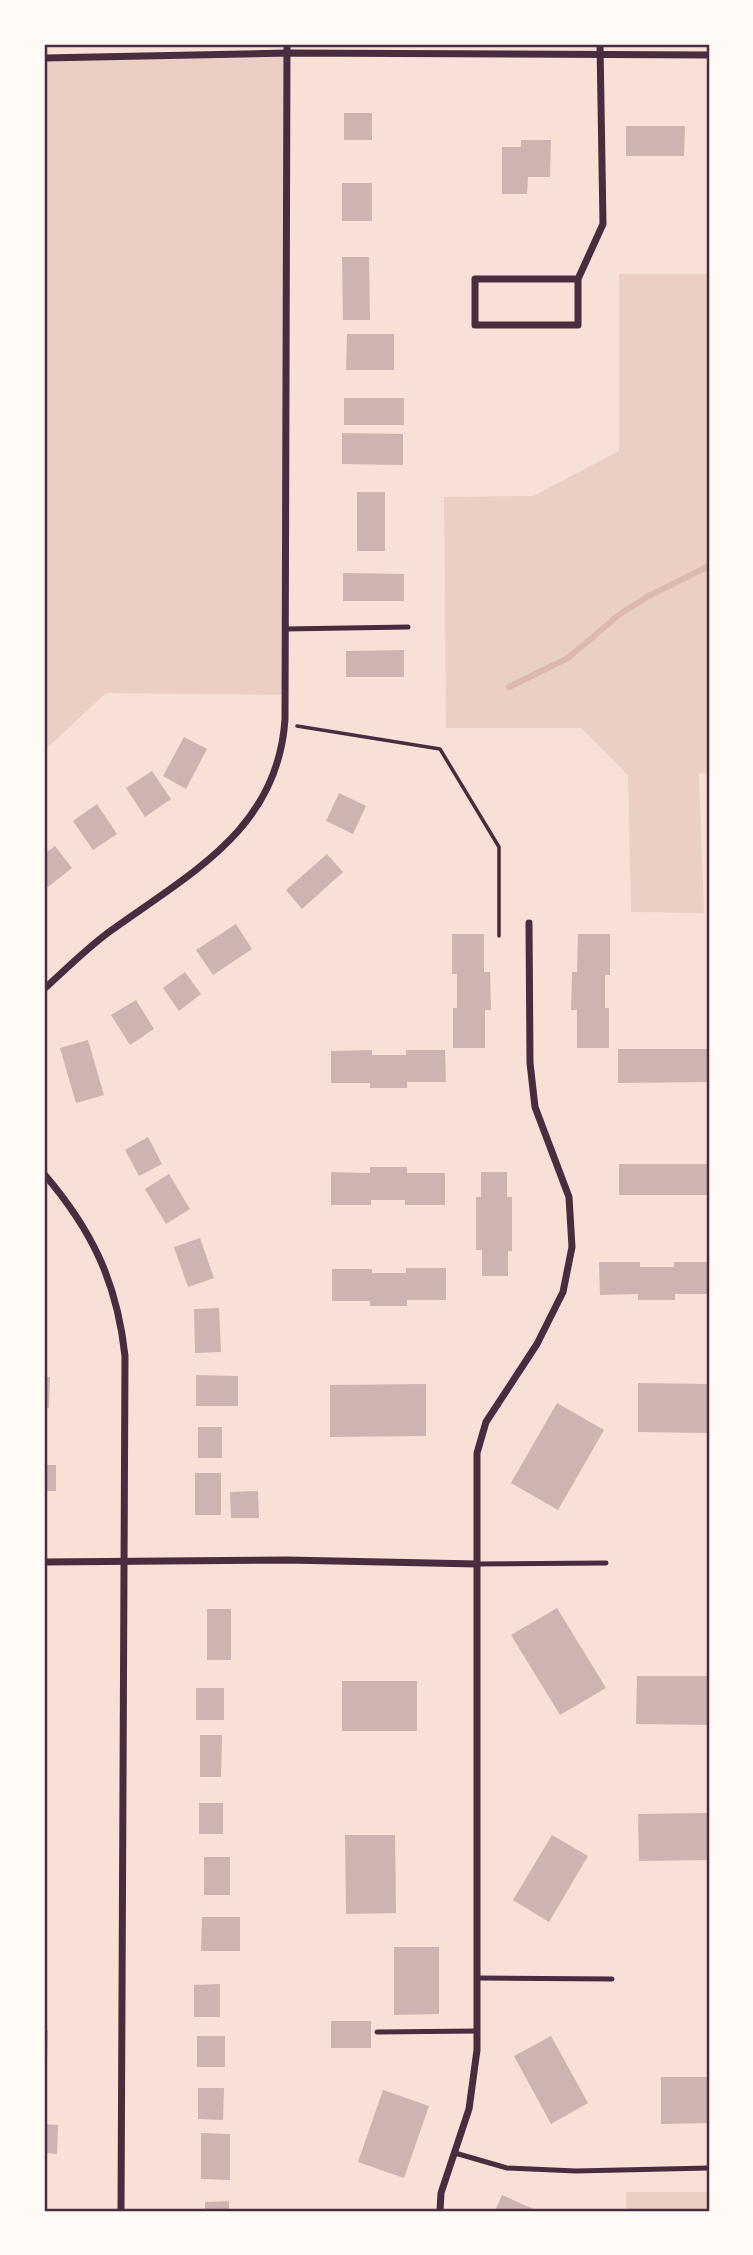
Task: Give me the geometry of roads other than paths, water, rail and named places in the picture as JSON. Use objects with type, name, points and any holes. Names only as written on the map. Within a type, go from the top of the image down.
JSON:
[{"type":"street","points":[[44,989],[105,935],[214,856],[232,838],[271,787],[281,757],[285,723],[287,44]]},
{"type":"street","points":[[578,279],[475,279],[475,325],[578,325],[578,279],[603,224],[600,44]]},
{"type":"street","points":[[44,58],[287,54],[709,55]]},
{"type":"street","points":[[440,2211],[441,2193],[469,2109],[477,2031],[477,1453],[485,1422],[537,1345],[558,1303],[572,1247],[569,1197],[535,1107],[530,1063],[529,923]]},
{"type":"street","points":[[44,1174],[91,1240],[103,1262],[120,1314],[126,1397],[121,2211]]},
{"type":"street","points":[[44,1562],[287,1560],[477,1564]]},
{"type":"lane","points":[[285,629],[408,627]]},
{"type":"lane","points":[[477,1564],[606,1563]]},
{"type":"lane","points":[[477,1978],[612,1979]]},
{"type":"lane","points":[[377,2032],[477,2031]]},
{"type":"lane","points":[[455,2153],[507,2168],[576,2171],[709,2168]]},
{"type":"waterway","points":[[509,687],[568,658],[620,614],[647,597],[709,566]]}]
